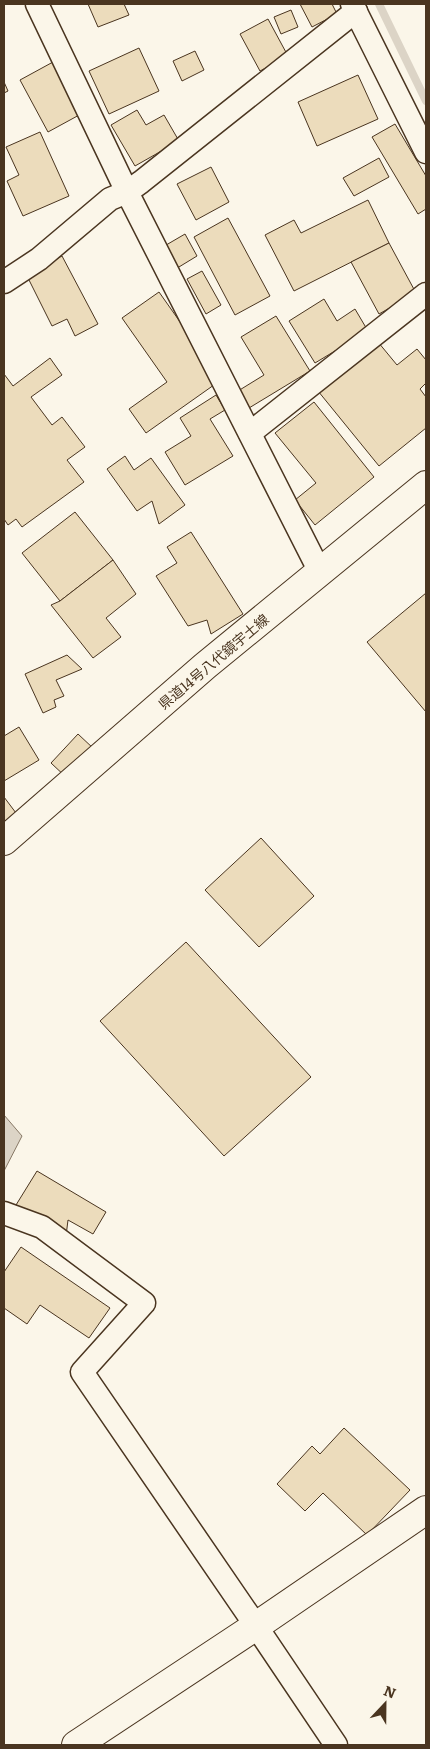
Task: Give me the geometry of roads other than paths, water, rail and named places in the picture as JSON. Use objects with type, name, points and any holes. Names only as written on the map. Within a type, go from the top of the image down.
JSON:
[{"type":"main road","name":"県道14号八代鏡宇土線","points":[[4,841],[205,666],[426,485]]},
{"type":"main road","points":[[76,1745],[256,1626],[426,1510]]},
{"type":"street","points":[[37,4],[128,192],[320,572]]},
{"type":"street","points":[[4,282],[39,259],[110,199],[128,192],[354,7],[426,152]]},
{"type":"street","points":[[250,433],[426,294]]},
{"type":"street","points":[[4,1213],[42,1228],[144,1303],[82,1372],[336,1745]]},
{"type":"waterway","points":[[379,4],[426,101]]}]
